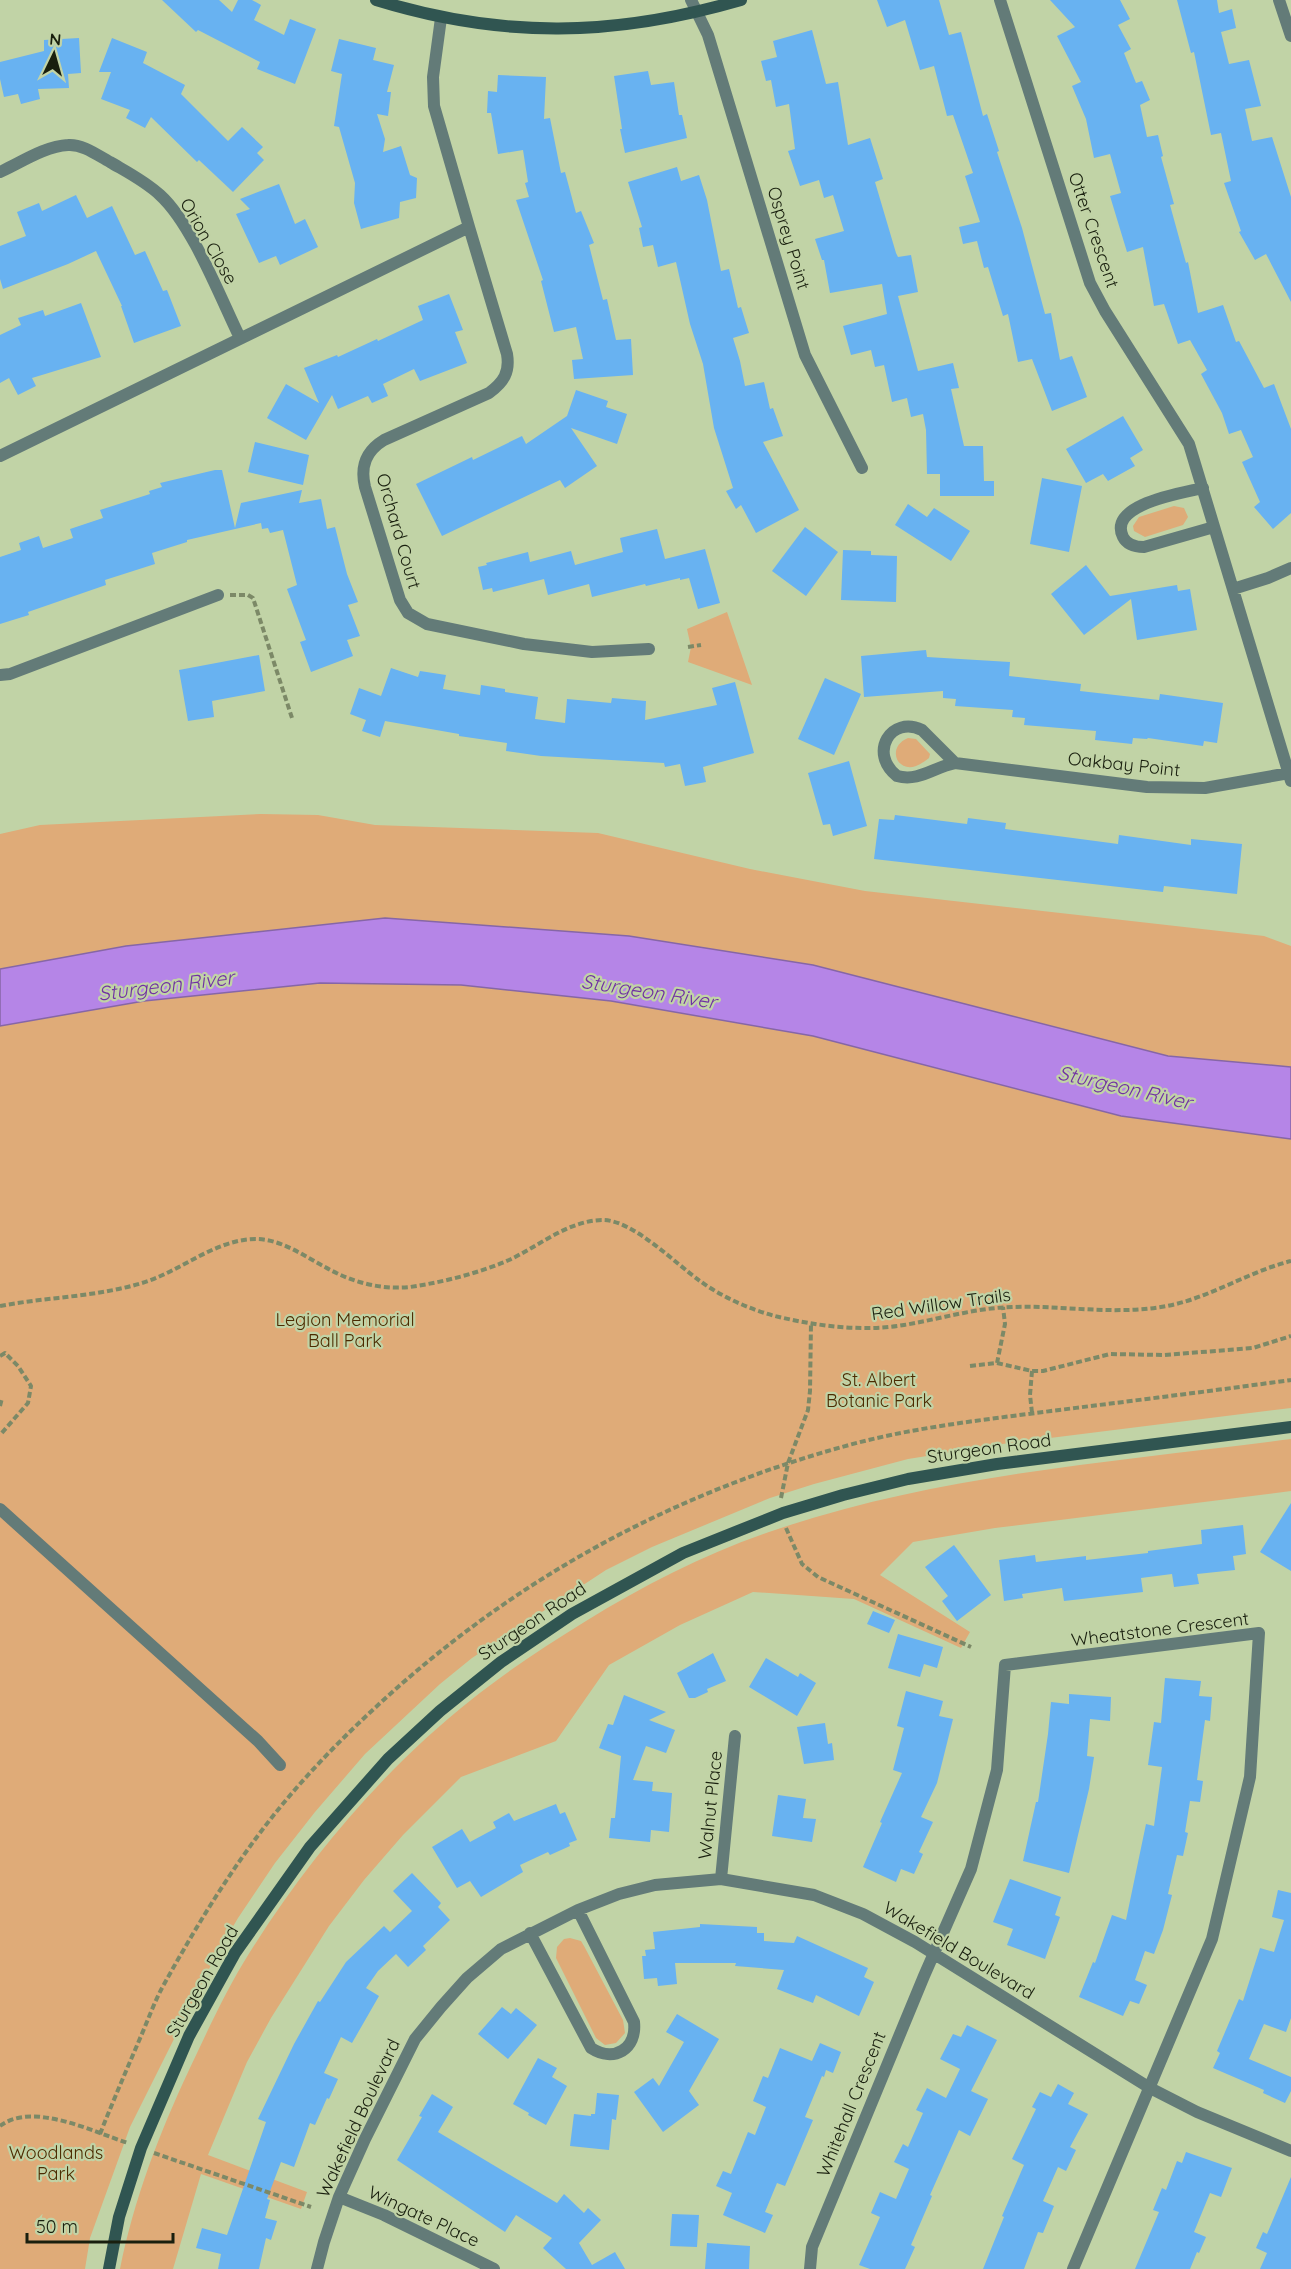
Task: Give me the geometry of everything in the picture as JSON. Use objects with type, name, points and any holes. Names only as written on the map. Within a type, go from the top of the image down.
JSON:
[{"type":"main road","points":[[376,0],[441,18],[514,28],[582,29],[655,21],[694,6],[741,0]]},
{"type":"main road","name":"Sturgeon Road","points":[[109,2269],[119,2217],[133,2171],[189,2036],[235,1953],[303,1857],[380,1767],[440,1711],[501,1662],[572,1614],[683,1553],[783,1513],[843,1495],[908,1479],[997,1464],[1291,1427]]},
{"type":"street","name":"Otter Crescent","points":[[1000,0],[1090,283],[1105,311],[1189,444],[1290,777]]},
{"type":"street","points":[[1279,0],[1291,36]]},
{"type":"street","name":"Osprey Point","points":[[694,6],[708,35],[805,355],[862,468]]},
{"type":"street","name":"Orchard Court","points":[[441,18],[433,77],[434,106],[507,354],[508,367],[503,381],[489,393],[384,440],[376,445],[365,460],[363,478],[400,600],[408,613],[427,624],[524,644],[592,652],[650,649]]},
{"type":"street","name":"Orion Close","points":[[0,172],[56,147],[69,145],[93,153],[139,179],[160,194],[176,213],[195,245],[240,338]]},
{"type":"street","points":[[0,456],[469,227]]},
{"type":"street","points":[[1203,488],[1136,507],[1124,518],[1123,537],[1136,547],[1144,548],[1214,526]]},
{"type":"street","points":[[1233,589],[1291,568]]},
{"type":"street","points":[[0,675],[10,674],[218,595]]},
{"type":"street","name":"Oakbay Point","points":[[955,763],[922,730],[916,727],[906,726],[896,730],[884,742],[882,753],[884,761],[897,776],[915,778],[939,767],[955,763],[1177,789],[1290,777]]},
{"type":"street","points":[[0,1509],[258,1741],[280,1765]]},
{"type":"street","name":"Wheatstone Crescent","points":[[933,1954],[971,1869],[997,1770],[1005,1665],[1259,1633],[1251,1777],[1212,1939],[1150,2088]]},
{"type":"street","name":"Walnut Place","points":[[721,1879],[735,1736]]},
{"type":"street","name":"Wakefield Boulevard","points":[[317,2269],[339,2197],[364,2139],[415,2039],[467,1978],[501,1949],[530,1933],[578,1910],[619,1894],[655,1885],[721,1879],[814,1895],[863,1914],[891,1928],[1150,2088],[1197,2112],[1291,2151]]},
{"type":"street","points":[[530,1933],[591,2048],[607,2055],[623,2051],[634,2039],[634,2022],[578,1910]]},
{"type":"street","name":"Whitehall Crescent","points":[[810,2269],[812,2247],[933,1954]]},
{"type":"street","points":[[1073,2269],[1150,2088]]},
{"type":"street","name":"Wingate Place","points":[[339,2197],[384,2215],[494,2269]]},
{"type":"path","points":[[218,595],[248,595],[253,598],[292,718]]},
{"type":"path","points":[[688,647],[701,645]]},
{"type":"path","name":"Red Willow Trails","points":[[0,1306],[144,1283],[166,1275],[222,1246],[253,1239],[282,1244],[327,1269],[368,1285],[408,1287],[486,1269],[527,1251],[572,1227],[603,1220],[626,1226],[701,1282],[721,1294],[773,1315],[811,1323],[855,1328],[890,1327],[1003,1307],[1051,1306],[1120,1312],[1139,1311],[1193,1299],[1291,1261]]},
{"type":"path","points":[[997,1363],[1005,1324],[1003,1307]]},
{"type":"path","points":[[811,1323],[809,1404],[788,1463],[779,1502],[802,1564],[818,1577],[971,1647]]},
{"type":"path","points":[[970,1366],[997,1363],[1032,1371],[1063,1367],[1110,1354],[1164,1355],[1254,1348],[1291,1336]]},
{"type":"path","points":[[0,1356],[5,1353],[12,1359],[30,1386],[28,1403],[0,1435]]},
{"type":"path","points":[[1032,1371],[1030,1395],[1032,1413]]},
{"type":"path","points":[[912,1431],[1032,1413],[1291,1380]]},
{"type":"path","points":[[0,1406],[2,1398]]},
{"type":"path","points":[[0,2126],[17,2117],[42,2116],[128,2144]]},
{"type":"path","points":[[154,2153],[311,2207]]},
{"type":"green space","points":[[1174,506],[1184,508],[1188,517],[1183,525],[1145,537],[1134,531],[1133,526],[1139,517]]},
{"type":"green space","points":[[727,612],[752,685],[688,662],[691,647],[687,629]]},
{"type":"green space","points":[[908,738],[916,739],[930,754],[929,758],[916,766],[904,766],[897,758],[897,747]]},
{"type":"green space","points":[[261,814],[318,815],[375,825],[598,833],[750,869],[865,891],[1264,936],[1291,946],[1291,1067],[1168,1056],[813,965],[629,936],[385,918],[126,946],[0,969],[0,834],[40,825]]},
{"type":"green space","name":"Legion Memorial Ball Park","points":[[320,983],[461,985],[611,1001],[813,1036],[1121,1116],[1291,1139],[1291,1408],[1009,1443],[908,1459],[814,1484],[770,1498],[652,1547],[606,1570],[472,1658],[440,1684],[365,1754],[275,1863],[238,1918],[214,1959],[130,2127],[90,2238],[85,2269],[0,2269],[0,1026],[144,1001]]},
{"type":"green space","points":[[1291,1439],[1291,1491],[995,1528],[913,1542],[880,1575],[970,1632],[961,1648],[854,1599],[753,1592],[680,1625],[609,1665],[556,1741],[461,1777],[403,1835],[364,1880],[329,1926],[271,2018],[247,2062],[208,2155],[307,2192],[301,2209],[201,2174],[173,2269],[120,2269],[140,2192],[178,2094],[225,1995],[273,1917],[323,1849],[378,1785],[439,1727],[513,1669],[608,1608],[675,1571],[745,1541],[832,1512],[897,1496],[1027,1472]]},
{"type":"green space","points":[[564,1939],[581,1941],[623,2020],[625,2033],[616,2043],[605,2045],[596,2038],[556,1958],[557,1947]]},
{"type":"water","name":"Sturgeon River","points":[[385,918],[629,936],[813,965],[1168,1056],[1291,1067],[1291,1139],[1121,1116],[813,1036],[611,1001],[461,985],[320,983],[144,1001],[0,1026],[0,969],[126,946]]},
{"type":"building","points":[[162,0],[219,0],[232,12],[238,0],[252,0],[261,5],[254,20],[284,35],[290,19],[316,29],[295,84],[257,69],[260,62],[198,30],[196,32]]},
{"type":"building","points":[[877,0],[939,0],[949,35],[961,32],[983,116],[987,114],[999,151],[997,152],[1022,228],[1045,314],[1051,313],[1060,360],[1072,356],[1087,397],[1052,411],[1032,359],[1018,362],[1008,314],[1003,316],[988,267],[984,268],[977,241],[963,244],[959,227],[980,222],[965,176],[973,173],[953,115],[947,116],[934,66],[920,70],[905,20],[887,27]]},
{"type":"building","points":[[1050,0],[1120,0],[1130,19],[1118,25],[1131,49],[1124,53],[1136,83],[1142,81],[1150,100],[1140,105],[1147,137],[1158,135],[1163,156],[1161,157],[1174,204],[1170,205],[1186,263],[1188,262],[1198,313],[1223,305],[1236,342],[1239,341],[1264,388],[1274,384],[1291,429],[1291,513],[1273,529],[1254,507],[1260,502],[1242,462],[1253,457],[1241,430],[1229,434],[1222,413],[1201,374],[1207,370],[1190,340],[1178,344],[1164,304],[1154,306],[1143,247],[1127,252],[1110,196],[1121,193],[1110,154],[1094,158],[1086,119],[1072,86],[1081,82],[1057,36],[1075,27]]},
{"type":"building","points":[[1177,0],[1217,0],[1219,13],[1232,9],[1236,28],[1221,32],[1229,64],[1249,60],[1261,106],[1245,109],[1252,141],[1272,137],[1291,197],[1291,302],[1266,254],[1255,260],[1239,232],[1241,231],[1224,183],[1231,181],[1221,133],[1211,135],[1194,52],[1191,53]]},
{"type":"building","points":[[812,30],[826,84],[838,82],[848,145],[870,138],[883,179],[875,182],[896,253],[898,257],[911,255],[918,292],[898,296],[918,371],[953,363],[959,388],[951,389],[964,446],[983,446],[984,481],[994,481],[994,496],[940,496],[940,474],[927,474],[926,430],[923,414],[911,417],[907,398],[892,402],[884,365],[875,367],[871,350],[851,355],[843,326],[887,314],[882,284],[830,293],[824,260],[822,260],[815,239],[844,231],[833,195],[824,198],[819,180],[800,186],[788,151],[795,149],[789,104],[776,107],[771,80],[766,81],[761,61],[777,57],[773,41]]},
{"type":"building","points":[[79,38],[81,73],[68,74],[69,88],[38,89],[40,99],[21,104],[18,94],[4,97],[0,79],[0,62],[44,51],[44,40]]},
{"type":"building","points":[[112,38],[147,52],[143,63],[185,85],[181,94],[228,141],[242,127],[263,147],[257,153],[264,160],[233,192],[199,160],[197,162],[151,117],[145,128],[126,118],[130,110],[101,99],[111,72],[99,72]]},
{"type":"building","points":[[339,39],[376,48],[373,60],[394,65],[387,92],[391,92],[388,116],[377,114],[385,139],[383,152],[401,146],[410,175],[417,178],[416,198],[400,202],[399,218],[361,229],[354,203],[355,183],[339,127],[334,126],[342,74],[331,71]]},
{"type":"building","points":[[648,71],[651,85],[674,82],[679,115],[682,115],[687,138],[625,153],[614,76]]},
{"type":"building","points":[[498,75],[546,77],[544,119],[550,118],[561,173],[565,172],[576,213],[581,211],[594,243],[589,245],[603,300],[607,299],[616,340],[631,339],[633,375],[574,379],[572,360],[583,359],[576,327],[554,332],[541,281],[543,280],[516,200],[529,197],[525,183],[528,182],[523,150],[498,154],[491,113],[487,113],[488,91],[497,92]]},
{"type":"building","points":[[677,167],[681,181],[699,175],[707,200],[721,271],[729,269],[738,308],[741,307],[749,333],[733,338],[745,386],[764,382],[770,409],[773,408],[783,436],[763,442],[799,510],[756,533],[741,505],[736,509],[726,491],[733,488],[714,428],[703,364],[690,324],[676,262],[658,267],[653,245],[643,247],[639,228],[642,227],[628,182]]},
{"type":"building","points":[[279,184],[295,224],[305,219],[318,247],[280,265],[276,256],[259,263],[236,214],[250,209],[240,199]]},
{"type":"building","points":[[76,195],[87,218],[112,206],[135,255],[145,251],[163,291],[167,290],[181,326],[134,343],[122,306],[96,251],[3,289],[0,279],[0,246],[26,236],[17,212],[39,203],[42,211]]},
{"type":"building","points":[[449,294],[463,330],[455,332],[467,363],[420,381],[414,369],[383,384],[388,396],[372,403],[368,396],[338,409],[332,395],[306,440],[267,418],[286,384],[319,403],[304,368],[337,355],[338,357],[377,339],[378,341],[423,320],[418,306]]},
{"type":"building","points":[[81,303],[101,357],[32,378],[36,386],[18,395],[9,378],[0,383],[0,335],[21,325],[18,318],[43,310],[45,316]]},
{"type":"building","points":[[576,390],[608,401],[606,407],[627,414],[617,444],[571,428],[597,466],[565,488],[560,480],[442,536],[416,484],[522,436],[526,444],[567,416]]},
{"type":"building","points":[[1123,416],[1143,450],[1130,458],[1135,466],[1108,481],[1103,474],[1086,483],[1066,449]]},
{"type":"building","points":[[255,442],[309,455],[303,485],[248,472]]},
{"type":"building","points":[[222,470],[235,528],[241,503],[302,490],[299,503],[321,499],[327,529],[335,527],[347,574],[358,602],[348,605],[360,636],[347,640],[353,656],[311,672],[300,642],[306,640],[287,589],[297,585],[283,530],[270,533],[268,528],[262,529],[261,523],[187,540],[187,542],[152,553],[155,564],[105,580],[106,585],[0,624],[0,557],[21,550],[19,543],[39,536],[43,548],[73,538],[70,529],[103,518],[100,510],[150,494],[149,491],[162,487],[160,483]]},
{"type":"building","points":[[1042,478],[1082,486],[1069,552],[1030,544]]},
{"type":"building","points":[[908,504],[927,517],[934,508],[970,531],[951,561],[895,525]]},
{"type":"building","points":[[805,527],[838,552],[806,596],[772,571]]},
{"type":"building","points":[[657,529],[665,559],[705,549],[720,603],[698,609],[689,578],[646,586],[645,584],[592,597],[589,584],[548,595],[544,579],[493,592],[492,588],[483,590],[478,567],[487,565],[486,563],[528,552],[530,562],[571,551],[575,565],[623,552],[620,538]]},
{"type":"building","points":[[843,550],[871,551],[871,555],[897,556],[896,602],[841,600]]},
{"type":"building","points":[[1086,565],[1110,596],[1177,585],[1178,591],[1190,589],[1197,630],[1137,640],[1131,599],[1084,635],[1051,594]]},
{"type":"building","points":[[926,650],[927,657],[1010,662],[1009,676],[1081,684],[1080,691],[1159,700],[1160,694],[1223,703],[1217,743],[1204,741],[1203,746],[1148,738],[1133,738],[1132,744],[1095,740],[1096,731],[1024,725],[1025,718],[1012,717],[1013,710],[955,706],[956,699],[943,698],[943,691],[864,697],[861,656]]},
{"type":"building","points":[[259,655],[265,691],[212,701],[214,717],[188,721],[179,670]]},
{"type":"building","points":[[391,668],[418,677],[420,671],[446,675],[443,689],[480,695],[481,685],[505,689],[505,692],[538,697],[535,719],[565,723],[567,699],[611,703],[612,698],[646,701],[645,720],[717,705],[712,688],[735,682],[754,753],[703,767],[706,782],[685,786],[680,764],[665,767],[664,763],[541,756],[506,751],[507,743],[385,721],[380,737],[362,731],[366,720],[350,714],[359,688],[381,696]]},
{"type":"building","points":[[825,678],[861,694],[834,755],[798,739]]},
{"type":"building","points":[[849,761],[867,826],[833,836],[830,824],[823,825],[808,773]]},
{"type":"building","points":[[895,815],[967,824],[968,818],[1006,823],[1005,829],[1118,844],[1119,835],[1191,845],[1191,839],[1242,844],[1237,894],[1164,886],[1163,892],[874,859],[879,819],[894,820]]},
{"type":"building","points":[[1291,1503],[1291,1571],[1260,1552]]},
{"type":"building","points":[[1243,1525],[1246,1554],[1233,1556],[1235,1570],[1197,1574],[1199,1584],[1174,1587],[1172,1574],[1141,1578],[1143,1592],[1064,1601],[1062,1588],[1022,1594],[1023,1598],[1004,1601],[999,1560],[1035,1555],[1036,1562],[1086,1556],[1086,1560],[1148,1553],[1148,1551],[1202,1544],[1201,1530]]},
{"type":"building","points":[[954,1545],[991,1595],[957,1621],[942,1601],[948,1596],[925,1567]]},
{"type":"building","points":[[873,1611],[895,1620],[889,1633],[867,1624]]},
{"type":"building","points":[[898,1634],[943,1647],[937,1668],[924,1664],[920,1677],[888,1668]]},
{"type":"building","points":[[713,1653],[726,1681],[707,1689],[708,1692],[695,1698],[689,1698],[677,1673]]},
{"type":"building","points":[[766,1658],[798,1677],[800,1673],[816,1683],[797,1716],[749,1687]]},
{"type":"building","points":[[1165,1678],[1201,1681],[1199,1696],[1212,1697],[1210,1721],[1205,1720],[1197,1780],[1203,1781],[1200,1802],[1190,1801],[1185,1832],[1188,1833],[1183,1856],[1177,1855],[1168,1894],[1172,1895],[1163,1930],[1154,1954],[1145,1951],[1135,1980],[1147,1985],[1139,2004],[1130,2001],[1123,2016],[1079,1997],[1093,1962],[1095,1963],[1112,1915],[1126,1920],[1146,1824],[1154,1826],[1162,1767],[1148,1765],[1154,1722],[1161,1723]]},
{"type":"building","points":[[906,1691],[943,1701],[939,1716],[953,1719],[937,1783],[921,1817],[933,1822],[919,1852],[923,1854],[914,1874],[901,1869],[896,1882],[863,1867],[902,1773],[893,1770],[904,1728],[897,1726]]},
{"type":"building","points":[[1069,1694],[1111,1697],[1110,1721],[1090,1719],[1087,1756],[1094,1757],[1089,1789],[1069,1873],[1023,1861],[1036,1802],[1038,1802],[1051,1702],[1069,1704]]},
{"type":"building","points":[[624,1695],[666,1712],[649,1720],[675,1730],[666,1753],[646,1746],[633,1780],[653,1782],[652,1791],[672,1793],[669,1832],[651,1830],[650,1842],[609,1838],[611,1818],[615,1818],[621,1756],[599,1748],[608,1724],[613,1725]]},
{"type":"building","points":[[825,1723],[828,1744],[832,1743],[834,1760],[804,1764],[797,1727]]},
{"type":"building","points":[[778,1795],[806,1799],[803,1818],[816,1819],[812,1842],[772,1836]]},
{"type":"building","points":[[556,1804],[560,1814],[565,1812],[577,1840],[569,1843],[570,1846],[550,1855],[548,1852],[520,1865],[523,1872],[481,1897],[470,1881],[457,1888],[432,1847],[462,1829],[470,1842],[496,1828],[493,1822],[509,1813],[514,1821]]},
{"type":"building","points":[[412,1873],[441,1903],[438,1907],[450,1920],[423,1946],[426,1950],[408,1967],[396,1954],[378,1971],[366,1988],[379,1996],[352,2043],[341,2037],[324,2073],[338,2079],[329,2099],[327,2098],[315,2125],[310,2123],[294,2167],[281,2162],[267,2199],[270,2200],[265,2218],[277,2221],[271,2240],[266,2238],[259,2269],[218,2269],[221,2254],[196,2248],[202,2228],[227,2235],[266,2122],[258,2119],[294,2044],[318,2001],[320,2002],[346,1962],[384,1926],[390,1932],[412,1911],[393,1891]]},
{"type":"building","points":[[1010,1879],[1061,1897],[1055,1915],[1060,1917],[1045,1959],[1007,1945],[1013,1929],[993,1922]]},
{"type":"building","points":[[1278,1890],[1291,1893],[1291,2018],[1286,2032],[1264,2024],[1249,2059],[1291,2077],[1291,2091],[1285,2103],[1263,2093],[1264,2090],[1213,2068],[1220,2053],[1217,2051],[1239,1999],[1243,2001],[1260,1948],[1274,1952],[1284,1920],[1272,1917]]},
{"type":"building","points":[[700,1924],[757,1927],[757,1933],[764,1933],[764,1941],[794,1943],[797,1936],[868,1968],[864,1977],[874,1982],[859,2016],[816,1995],[813,2003],[777,1989],[784,1970],[735,1966],[736,1963],[675,1963],[677,1984],[658,1986],[657,1978],[644,1979],[642,1956],[646,1956],[645,1950],[655,1949],[653,1932],[700,1927]]},
{"type":"building","points":[[502,2007],[511,2014],[516,2008],[537,2025],[508,2059],[478,2034]]},
{"type":"building","points":[[677,2014],[719,2039],[689,2091],[699,2105],[663,2132],[634,2092],[653,2078],[659,2086],[684,2042],[666,2032]]},
{"type":"building","points":[[967,2025],[997,2040],[971,2091],[988,2099],[970,2136],[959,2130],[930,2195],[932,2196],[911,2245],[915,2247],[905,2269],[870,2269],[859,2265],[880,2217],[871,2213],[880,2192],[896,2199],[909,2169],[894,2162],[903,2144],[908,2147],[923,2113],[916,2110],[927,2088],[946,2098],[960,2069],[940,2059],[953,2034],[961,2037]]},
{"type":"building","points":[[820,2043],[841,2052],[833,2073],[826,2070],[824,2077],[822,2076],[805,2117],[813,2120],[785,2186],[777,2183],[765,2212],[773,2215],[765,2233],[723,2215],[732,2193],[716,2186],[723,2171],[731,2174],[748,2132],[755,2135],[766,2107],[753,2101],[763,2076],[768,2078],[780,2048],[812,2061]]},
{"type":"building","points":[[538,2058],[557,2068],[552,2077],[567,2086],[546,2125],[513,2104]]},
{"type":"building","points":[[1058,2084],[1074,2093],[1068,2104],[1088,2114],[1070,2147],[1076,2150],[1066,2171],[1058,2167],[1043,2201],[1054,2206],[1043,2233],[1038,2232],[1024,2269],[983,2269],[1024,2165],[1012,2159],[1036,2109],[1032,2107],[1040,2092],[1051,2097]]},
{"type":"building","points":[[597,2093],[619,2095],[616,2120],[612,2119],[609,2150],[570,2146],[574,2114],[591,2116],[595,2114]]},
{"type":"building","points":[[432,2094],[453,2107],[438,2132],[557,2203],[564,2194],[584,2213],[588,2208],[601,2220],[579,2243],[592,2265],[615,2252],[625,2269],[566,2269],[543,2248],[552,2238],[516,2215],[505,2232],[397,2160],[422,2117],[419,2116]]},
{"type":"building","points":[[1186,2152],[1232,2168],[1221,2197],[1210,2193],[1194,2232],[1206,2237],[1190,2269],[1135,2269],[1159,2212],[1153,2210],[1162,2188],[1166,2190],[1177,2161],[1182,2163]]},
{"type":"building","points":[[1291,2177],[1291,2269],[1260,2269],[1267,2253],[1256,2248],[1263,2232],[1267,2234]]},
{"type":"building","points":[[672,2214],[699,2215],[697,2247],[670,2246]]},
{"type":"building","points":[[707,2243],[750,2246],[749,2269],[705,2269]]},
{"type":"park label","name":"St. Albert Botanic Park","points":[[879,1389]]},
{"type":"park label","name":"Woodlands Park","points":[[56,2162]]}]
